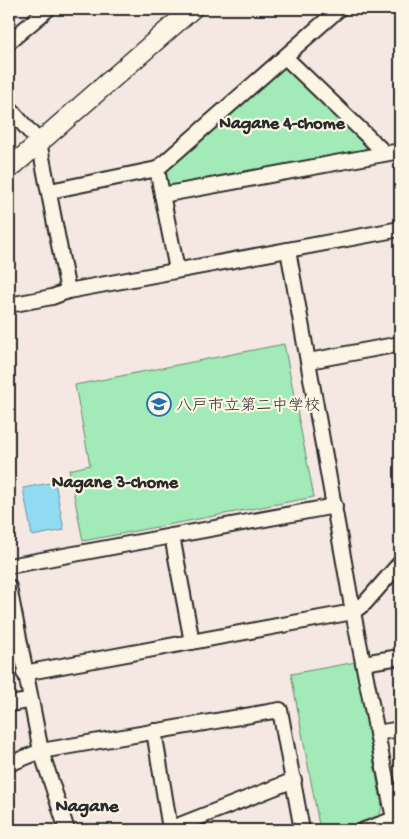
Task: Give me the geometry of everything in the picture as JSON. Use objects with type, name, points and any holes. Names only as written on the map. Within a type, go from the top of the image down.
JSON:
[{"type":"street","points":[[9,42],[48,9]]},
{"type":"street","points":[[9,169],[192,9]]},
{"type":"street","points":[[50,191],[157,169],[339,9]]},
{"type":"street","points":[[285,57],[385,153]]},
{"type":"street","points":[[9,108],[39,142],[68,291]]},
{"type":"street","points":[[162,196],[400,151]]},
{"type":"street","points":[[157,169],[177,270]]},
{"type":"street","points":[[9,304],[52,297],[68,291],[400,228]]},
{"type":"street","points":[[288,250],[363,663],[397,818],[364,830]]},
{"type":"street","points":[[309,361],[400,344]]},
{"type":"street","points":[[9,566],[336,506]]},
{"type":"street","points":[[172,536],[192,642]]},
{"type":"street","points":[[24,673],[354,612],[366,603],[400,563]]},
{"type":"street","points":[[9,587],[29,701],[41,751],[67,830]]},
{"type":"street","points":[[363,663],[400,657]]},
{"type":"street","points":[[9,704],[29,701]]},
{"type":"street","points":[[9,764],[41,751],[280,710],[302,830]]},
{"type":"street","points":[[377,733],[400,729]]},
{"type":"street","points":[[154,731],[169,830],[294,780]]},
{"type":"green space","points":[[281,66],[286,66],[368,144],[364,150],[171,187],[164,184],[165,168]]},
{"type":"green space","points":[[284,344],[314,497],[83,541],[69,470],[90,465],[75,385]]},
{"type":"green space","points":[[356,662],[382,807],[379,816],[344,830],[320,830],[291,674]]},
{"type":"water","points":[[55,482],[64,530],[32,536],[23,488]]},
{"type":"place","name":"八戸市立第二中学校","points":[[159,404]]},
{"type":"district","name":"Nagane 4-chome","points":[[282,122]]},
{"type":"district","name":"Nagane 3-chome","points":[[115,481]]},
{"type":"district","name":"Nagane","points":[[87,804]]}]
